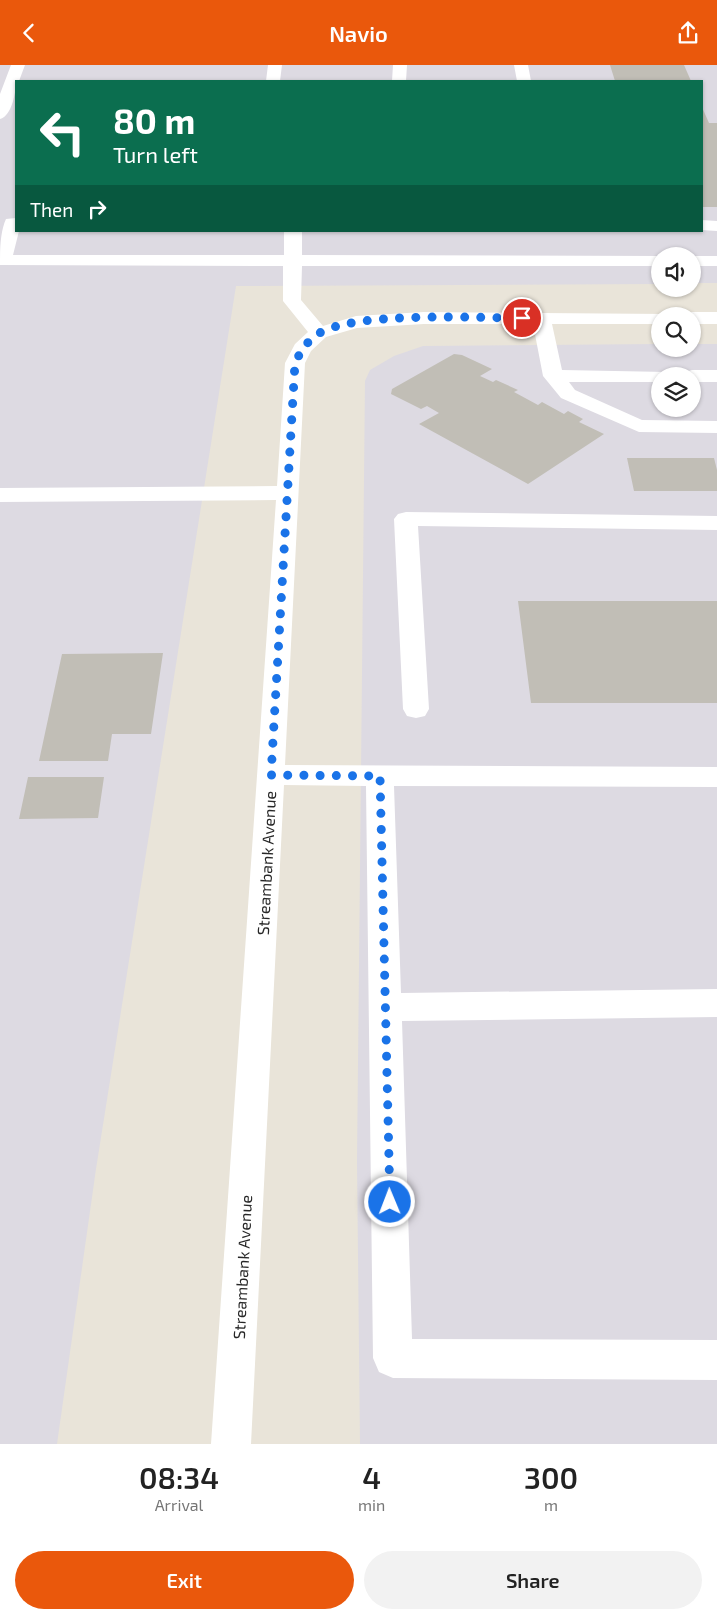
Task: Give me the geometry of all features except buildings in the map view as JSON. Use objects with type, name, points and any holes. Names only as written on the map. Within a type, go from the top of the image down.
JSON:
[{"type":"street","points":[[15,122],[0,114],[13,87],[18,65]]},
{"type":"street","points":[[273,80],[275,65]]},
{"type":"street","points":[[399,80],[400,65]]},
{"type":"street","points":[[521,65],[524,80]]},
{"type":"street","points":[[15,221],[3,260],[651,261]]},
{"type":"street","points":[[703,225],[717,225]]},
{"type":"street","points":[[292,232],[292,301],[319,333]]},
{"type":"street","points":[[701,261],[717,261]]},
{"type":"street","points":[[701,318],[717,317]]},
{"type":"street","points":[[541,318],[553,377],[568,394],[639,427],[717,427]]},
{"type":"street","name":"Streambank Avenue","points":[[232,1444],[295,363],[302,348],[319,333],[356,322],[397,319],[651,318]]},
{"type":"street","points":[[553,377],[651,377]]},
{"type":"street","points":[[701,377],[717,377]]},
{"type":"street","points":[[0,495],[287,493]]},
{"type":"street","points":[[416,709],[406,519],[717,523]]},
{"type":"street","points":[[271,775],[717,777]]},
{"type":"street","points":[[380,776],[393,1358],[717,1360]]},
{"type":"street","points":[[385,1007],[717,1003]]},
{"type":"shaded area","points":[[0,65],[717,65],[717,283],[701,283],[701,247],[651,247],[651,284],[236,286],[96,1169],[57,1444],[0,1444]]},
{"type":"shaded area","points":[[651,344],[651,357],[701,357],[701,344],[717,344],[717,1444],[360,1444],[357,1161],[365,381],[370,370],[394,356],[423,346]]},
{"type":"route","points":[[390,1202],[380,776],[271,775],[295,363],[302,348],[319,333],[356,322],[397,319],[522,318]]}]
